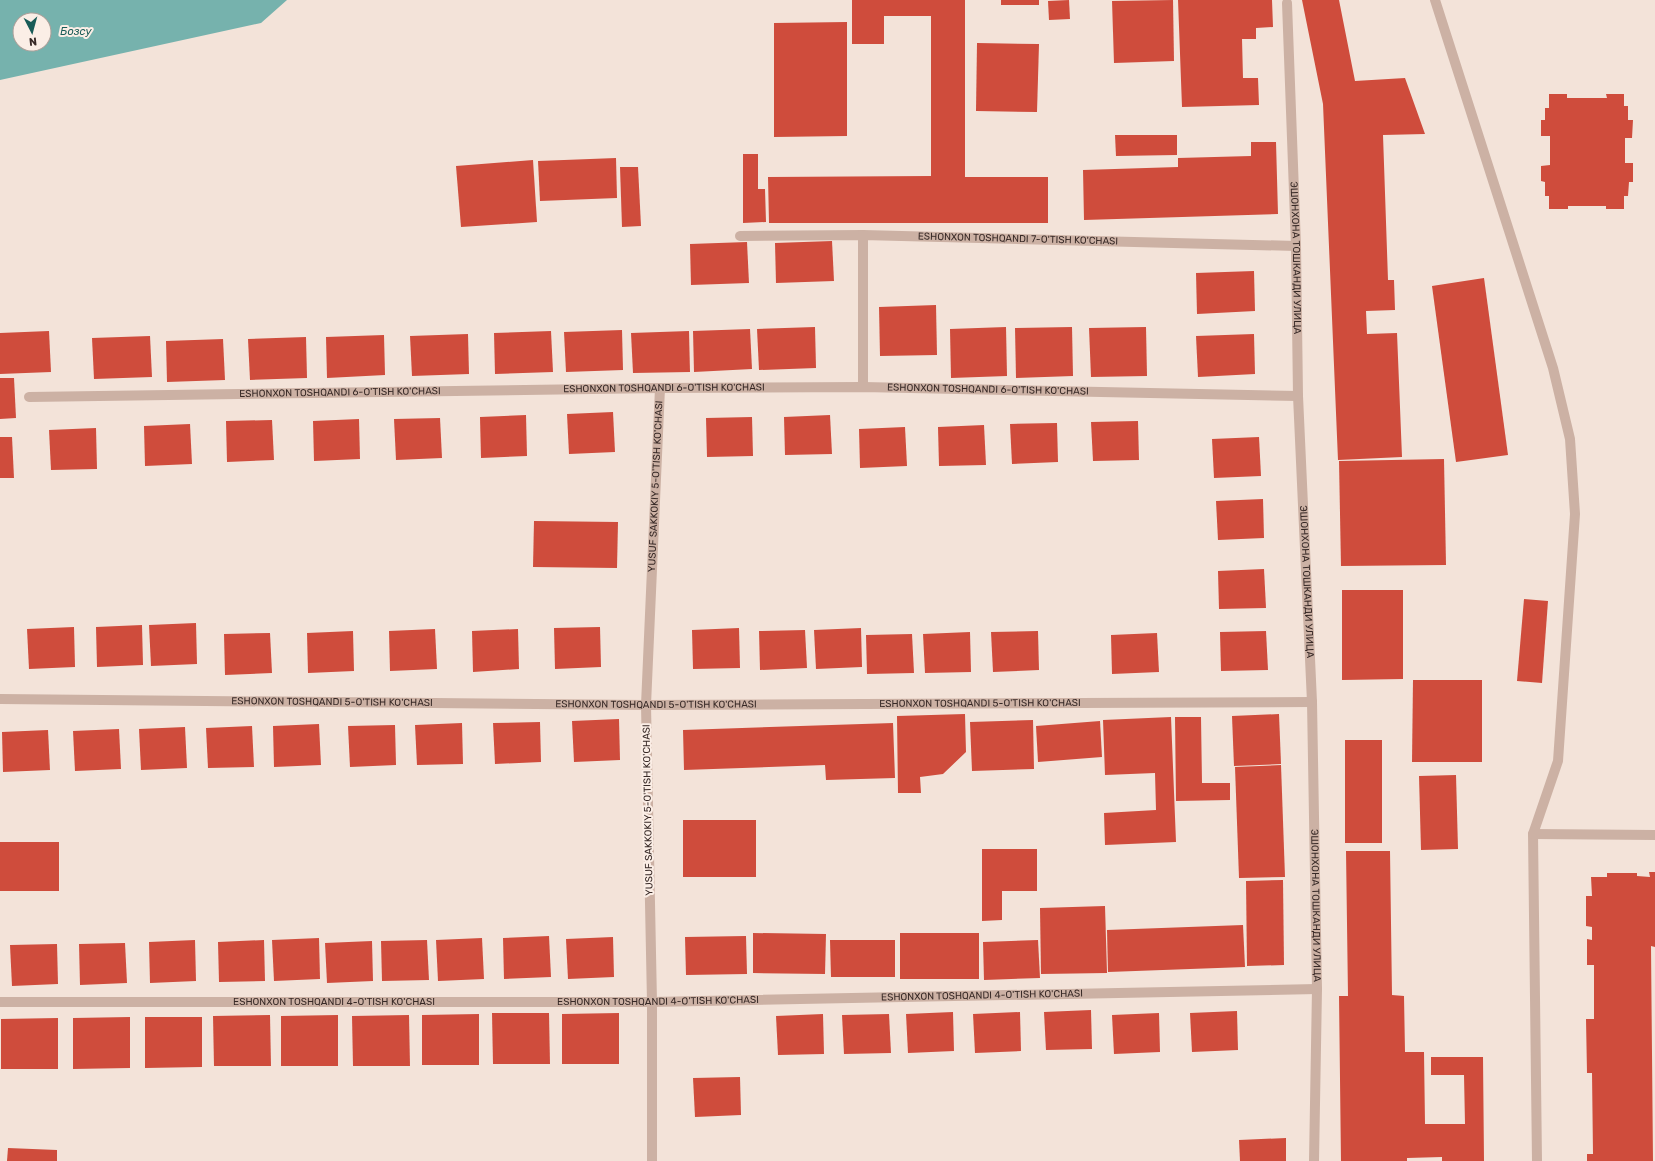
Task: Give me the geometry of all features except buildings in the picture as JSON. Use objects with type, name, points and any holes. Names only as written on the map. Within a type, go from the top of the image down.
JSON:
[{"type":"street","points":[[1436,0],[1553,368],[1570,439],[1575,514],[1558,761],[1533,834],[1538,1161]]},
{"type":"street","name":"ЭШОНХОНА ТОШКАНДИ УЛИЦА","points":[[1287,3],[1296,246],[1298,396],[1312,702],[1316,989],[1314,1161]]},
{"type":"street","points":[[863,235],[863,387]]},
{"type":"street","name":"ESHONXON TOSHQANDI 7-O'TISH KO'CHASI","points":[[740,236],[863,235],[1296,246]]},
{"type":"street","name":"ESHONXON TOSHQANDI 6-O'TISH KO'CHASI","points":[[29,397],[660,388],[863,387],[1298,396]]},
{"type":"street","name":"YUSUF SAKKOKIY 5-O'TISH KO'CHASI","points":[[652,1161],[652,1002],[646,705],[660,388]]},
{"type":"street","name":"ESHONXON TOSHQANDI 5-O'TISH KO'CHASI","points":[[0,699],[646,705],[1312,702]]},
{"type":"street","points":[[1533,834],[1655,835]]},
{"type":"street","name":"ESHONXON TOSHQANDI 4-O'TISH KO'CHASI","points":[[0,1002],[652,1002],[1316,989]]},
{"type":"water","name":"Бозсу","points":[[0,0],[287,0],[261,23],[0,80]]}]
